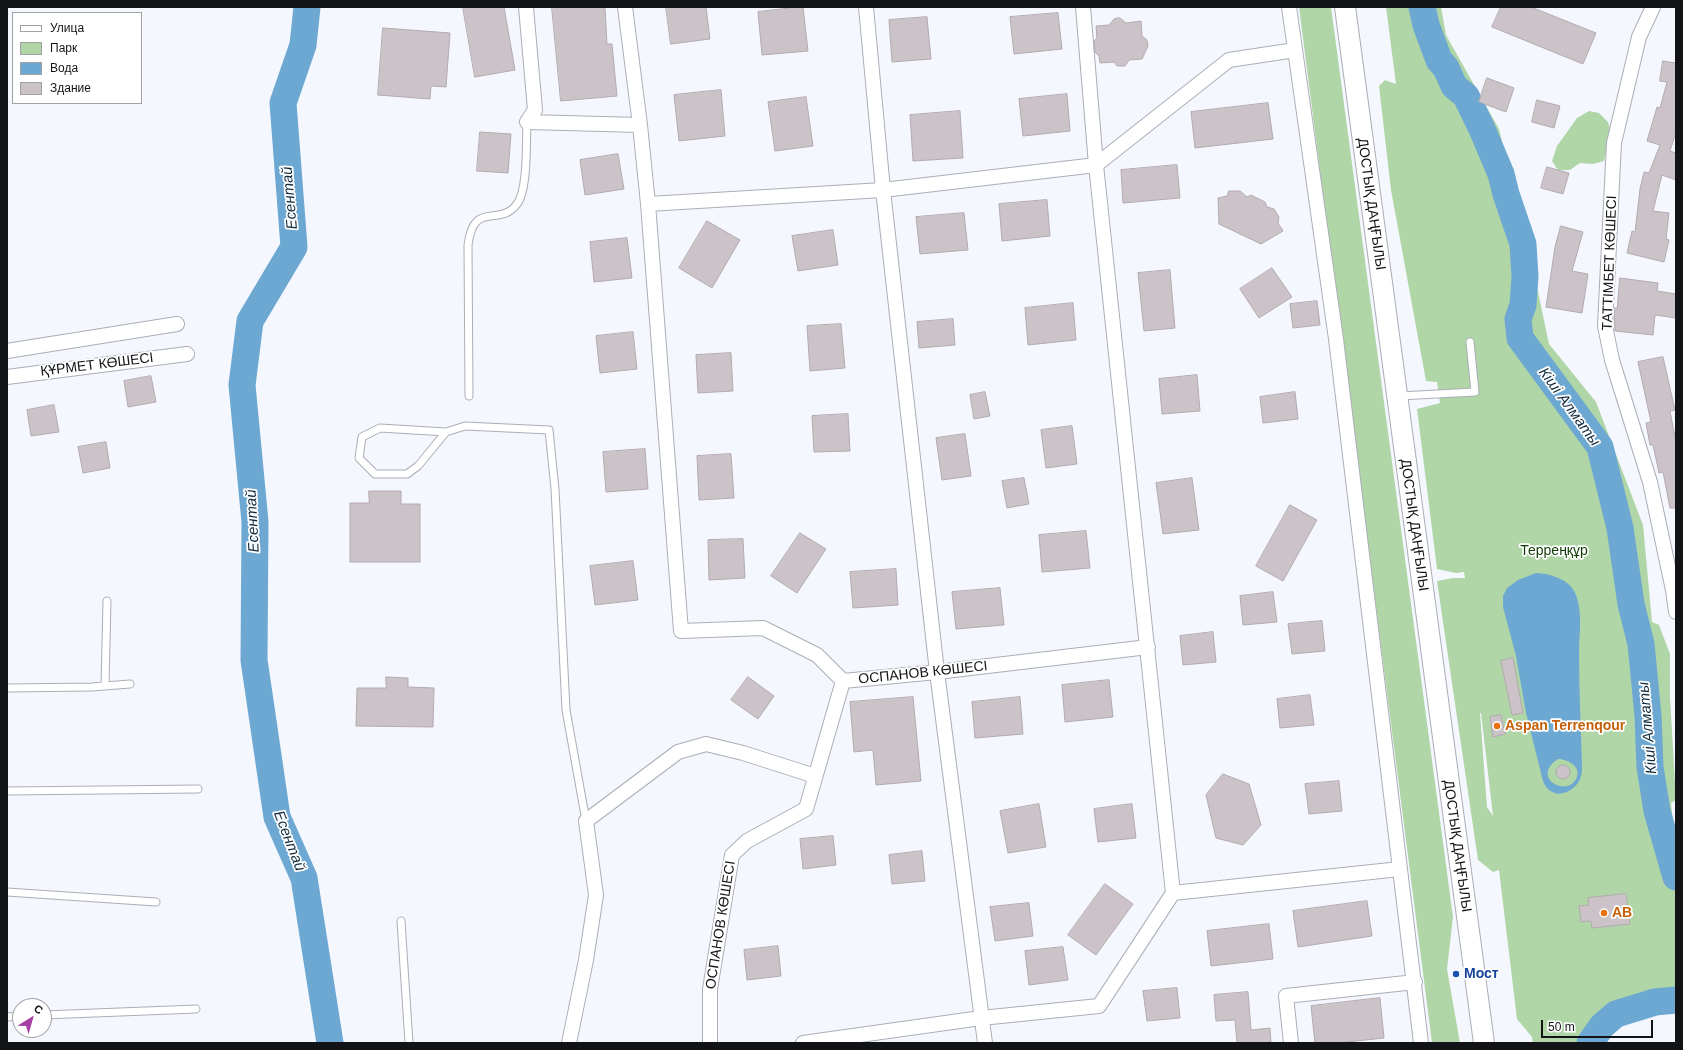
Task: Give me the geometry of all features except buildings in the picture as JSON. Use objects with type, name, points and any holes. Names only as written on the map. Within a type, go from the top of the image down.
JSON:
[{"type":"main road","name":"ДОСТЫҚ ДАҢҒЫЛЫ","points":[[1345,7],[1484,1043]]},
{"type":"street","points":[[526,7],[535,110],[527,122]]},
{"type":"street","points":[[625,7],[640,125],[648,204],[681,631],[764,628],[817,654],[843,681]]},
{"type":"street","points":[[866,7],[883,190],[937,672],[985,1043]]},
{"type":"street","points":[[803,1043],[982,1018],[1099,1006],[1173,894],[1096,165],[1083,7]]},
{"type":"street","points":[[1289,7],[1336,339],[1400,870],[1415,982],[1421,1043]]},
{"type":"street","name":"ТАТТІМБЕТ КӨШЕСІ","points":[[1653,7],[1639,37],[1614,143],[1605,326],[1612,360],[1650,482],[1673,590],[1676,612]]},
{"type":"street","points":[[648,204],[883,190],[1096,165],[1229,60],[1294,50]]},
{"type":"street","points":[[527,122],[640,125]]},
{"type":"street","name":"ҚҰРМЕТ КӨШЕСІ","points":[[7,351],[177,324]]},
{"type":"street","name":"ҚҰРМЕТ КӨШЕСІ","points":[[7,377],[187,354]]},
{"type":"street","name":"ОСПАНОВ КӨШЕСІ","points":[[710,1043],[710,989],[732,855],[747,841],[806,809],[843,681],[937,672],[1148,647]]},
{"type":"street","points":[[569,1043],[586,960],[596,895],[586,821],[678,752],[706,744],[743,753],[815,776]]},
{"type":"street","points":[[1173,894],[1400,870]]},
{"type":"street","points":[[1291,1043],[1286,996],[1415,982]]},
{"type":"lane","points":[[469,396],[468,245],[470,231],[474,223],[482,218],[507,213],[517,205],[523,192],[527,122]]},
{"type":"lane","points":[[1396,396],[1475,392],[1470,342]]},
{"type":"lane","points":[[446,432],[418,466],[407,474],[375,474],[359,458],[362,437],[380,428],[446,432],[464,426],[549,430],[555,489],[566,710],[586,821]]},
{"type":"lane","points":[[105,686],[107,601]]},
{"type":"lane","points":[[7,688],[130,684]]},
{"type":"lane","points":[[7,791],[198,789]]},
{"type":"lane","points":[[7,892],[156,902]]},
{"type":"lane","points":[[401,921],[409,1043]]},
{"type":"lane","points":[[52,1015],[196,1009]]},
{"type":"green space","points":[[1299,7],[1331,7],[1453,917],[1447,969],[1460,1043],[1432,1043]]},
{"type":"green space","name":"Терреңқұр","points":[[1386,7],[1441,7],[1446,35],[1499,129],[1533,268],[1549,344],[1596,402],[1643,525],[1652,622],[1659,625],[1670,654],[1670,697],[1676,800],[1671,803],[1676,855],[1676,992],[1621,1003],[1588,1033],[1581,1043],[1533,1043],[1532,1037],[1517,1019],[1499,870],[1493,872],[1478,860],[1437,581],[1453,578],[1465,578],[1464,572],[1456,573],[1437,569],[1417,409],[1440,403],[1437,382],[1426,381],[1391,190],[1379,86],[1385,80],[1396,84]],"holes":[[[1481,713],[1493,816],[1487,807]]]},
{"type":"green space","points":[[1589,111],[1599,113],[1608,122],[1611,132],[1604,161],[1593,164],[1580,163],[1570,170],[1558,170],[1552,161],[1557,146],[1577,118]]},
{"type":"water","points":[[1536,573],[1554,576],[1565,581],[1569,585],[1576,595],[1578,602],[1580,617],[1579,667],[1582,772],[1578,783],[1570,790],[1561,794],[1551,792],[1543,781],[1526,713],[1516,656],[1503,607],[1503,596],[1507,588],[1518,580]],"holes":[[[1558,759],[1562,759],[1575,766],[1578,773],[1573,783],[1567,786],[1560,786],[1549,779],[1548,773],[1550,766]]]},
{"type":"waterway","name":"Есентай","points":[[307,7],[303,45],[283,103],[294,247],[250,321],[242,385],[255,522],[254,660],[277,817],[304,878],[330,1043]]},
{"type":"waterway","name":"Кіші Алматы","points":[[1422,7],[1426,25],[1439,60],[1446,68],[1454,86],[1466,96],[1482,129],[1501,174],[1506,194],[1523,244],[1525,277],[1523,305],[1518,319],[1520,338],[1600,447],[1620,528],[1631,604],[1641,644],[1648,716],[1650,767],[1657,811],[1676,877]]},
{"type":"waterway","name":"Кіші Алматы","points":[[1590,1043],[1602,1026],[1616,1014],[1655,1002],[1676,1000]]},
{"type":"place","name":"Aspan Terrenqour","points":[[1497,726]]},
{"type":"place","name":"AB","points":[[1604,913]]},
{"type":"place","name":"Мост","points":[[1456,974]]}]
